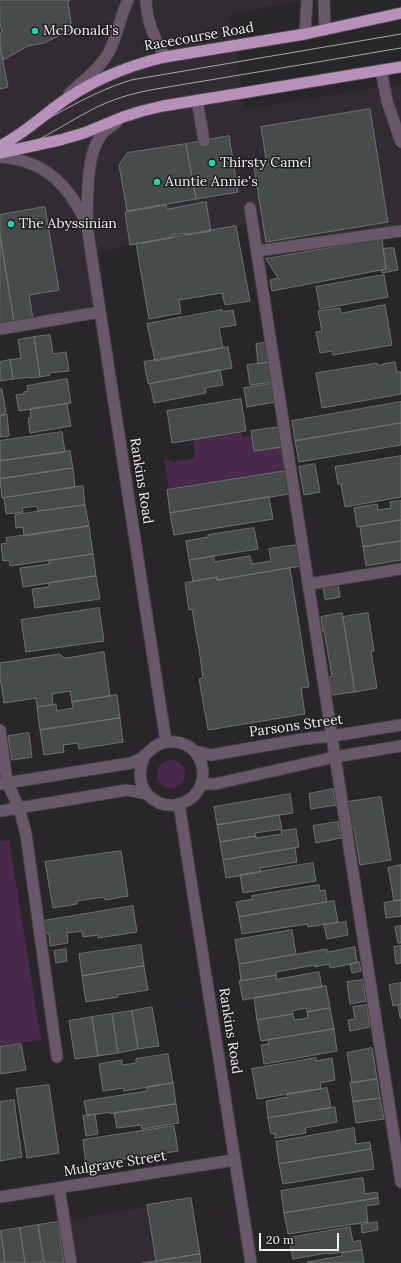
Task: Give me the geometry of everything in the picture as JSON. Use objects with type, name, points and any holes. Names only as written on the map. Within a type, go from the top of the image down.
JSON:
[{"type":"highway","name":"Racecourse Road","points":[[0,146],[32,126],[54,108],[78,92],[99,80],[130,66],[165,57],[305,34],[401,13]]},
{"type":"highway","points":[[0,153],[53,142],[84,133],[142,111],[197,100],[401,68]]},
{"type":"street","points":[[54,108],[96,68],[107,55],[114,41],[128,0]]},
{"type":"street","points":[[146,0],[150,28],[165,57]]},
{"type":"street","points":[[305,34],[307,0]]},
{"type":"street","points":[[324,0],[325,30]]},
{"type":"street","points":[[381,70],[387,101],[401,142]]},
{"type":"street","points":[[197,100],[204,141]]},
{"type":"street","name":"Rankins Road","points":[[123,117],[105,130],[95,146],[90,172],[87,226],[166,742]]},
{"type":"street","name":"Rankins Road","points":[[0,157],[27,162],[52,175],[72,196],[87,226]]},
{"type":"street","points":[[250,208],[401,1182]]},
{"type":"street","points":[[257,251],[401,231]]},
{"type":"street","points":[[0,329],[100,312]]},
{"type":"street","points":[[309,584],[401,568]]},
{"type":"street","name":"Parsons Street","points":[[195,751],[211,755],[302,739],[333,736],[401,725]]},
{"type":"street","points":[[0,730],[3,783],[19,808],[26,834],[58,1057]]},
{"type":"street","points":[[166,742],[176,742],[186,745],[195,751],[200,758],[203,767],[202,784],[197,793],[189,800],[179,804],[162,804],[154,800],[147,794],[142,785],[140,776],[140,767],[149,750],[166,742]]},
{"type":"street","points":[[202,784],[215,784],[335,757],[401,746]]},
{"type":"street","points":[[3,783],[131,763],[144,757]]},
{"type":"street","points":[[0,811],[127,790],[147,794]]},
{"type":"street","name":"Rankins Road","points":[[179,804],[251,1263]]},
{"type":"street","name":"Mulgrave Street","points":[[0,1197],[234,1160]]},
{"type":"street","points":[[59,1188],[71,1263]]},
{"type":"shaded area","points":[[0,0],[308,0],[230,14],[245,109],[401,84],[401,231],[257,251],[252,223],[92,253],[100,312],[0,329]]},
{"type":"shaded area","points":[[241,432],[242,437],[251,436],[254,451],[282,447],[286,471],[169,489],[164,459],[174,462],[195,458],[193,439]]},
{"type":"shaded area","points":[[171,760],[181,764],[185,774],[181,784],[171,788],[161,784],[157,774],[161,764]]},
{"type":"shaded area","points":[[9,840],[41,1040],[0,1046],[0,841]]},
{"type":"shaded area","points":[[191,1198],[201,1263],[78,1263],[71,1220]]},
{"type":"building","name":"McDonald's","points":[[0,0],[70,0],[68,3],[72,29],[44,43],[28,46],[3,60],[0,46],[0,33],[2,32],[0,22]]},
{"type":"building","points":[[0,46],[8,87],[0,89]]},
{"type":"building","points":[[370,109],[388,222],[266,242],[253,161],[266,159],[261,127]]},
{"type":"building","name":"Thirsty Camel","points":[[229,136],[238,192],[196,199],[186,144]]},
{"type":"building","name":"Auntie Annie's","points":[[186,144],[196,199],[127,211],[119,165],[127,153]]},
{"type":"building","points":[[206,202],[211,231],[186,235],[186,233],[172,235],[172,238],[130,245],[125,212],[166,205],[167,209]]},
{"type":"building","points":[[45,207],[59,290],[29,295],[33,319],[14,322],[0,235],[0,215]]},
{"type":"building","points":[[236,226],[250,301],[225,305],[222,293],[179,300],[181,313],[149,319],[136,244]]},
{"type":"building","points":[[0,235],[14,322],[0,324]]},
{"type":"building","points":[[382,239],[386,269],[272,291],[270,280],[278,278],[266,259]]},
{"type":"building","points":[[394,248],[398,270],[382,273],[381,270],[386,269],[383,249]]},
{"type":"building","points":[[384,275],[388,297],[320,309],[316,287]]},
{"type":"building","points":[[385,305],[392,345],[333,355],[332,351],[320,353],[316,332],[322,331],[318,311],[340,308],[341,313]]},
{"type":"building","points":[[222,310],[223,312],[233,310],[236,325],[219,328],[223,348],[155,361],[147,324]]},
{"type":"building","points":[[50,335],[53,354],[66,352],[69,371],[50,373],[50,375],[40,377],[34,337]]},
{"type":"building","points":[[34,337],[40,377],[13,379],[10,360],[21,358],[18,340]]},
{"type":"building","points":[[269,342],[271,362],[258,364],[256,344]]},
{"type":"building","points":[[228,347],[232,368],[148,384],[144,362]]},
{"type":"building","points":[[10,360],[13,379],[0,381],[0,362]]},
{"type":"building","points":[[271,362],[274,382],[250,385],[247,365]]},
{"type":"building","points":[[395,362],[397,372],[401,372],[401,394],[322,408],[316,373],[377,363],[378,365]]},
{"type":"building","points":[[220,370],[223,385],[205,388],[206,393],[154,403],[150,384]]},
{"type":"building","points":[[67,379],[71,403],[19,411],[16,395],[24,394],[24,392],[28,391],[27,386]]},
{"type":"building","points":[[271,384],[275,402],[247,407],[244,388]]},
{"type":"building","points":[[0,389],[2,389],[6,412],[4,412],[4,415],[0,416]]},
{"type":"building","points":[[241,399],[246,431],[172,443],[167,411]]},
{"type":"building","points":[[401,402],[401,423],[295,441],[292,421]]},
{"type":"building","points":[[67,404],[71,426],[30,433],[28,418],[31,418],[30,409]]},
{"type":"building","points":[[7,414],[9,436],[0,437],[0,416]]},
{"type":"building","points":[[401,423],[401,445],[299,462],[295,441]]},
{"type":"building","points":[[279,427],[282,447],[254,451],[251,431]]},
{"type":"building","points":[[62,432],[65,452],[0,461],[0,441]]},
{"type":"building","points":[[70,451],[73,468],[0,479],[0,461]]},
{"type":"building","points":[[401,456],[401,497],[345,507],[341,484],[338,484],[335,467]]},
{"type":"building","points":[[315,464],[320,492],[304,495],[299,467]]},
{"type":"building","points":[[73,468],[75,487],[2,498],[0,479]]},
{"type":"building","points":[[286,471],[289,494],[170,513],[167,490]]},
{"type":"building","points":[[83,486],[85,505],[38,511],[37,506],[22,508],[23,512],[6,514],[4,498]]},
{"type":"building","points":[[269,497],[273,519],[174,535],[170,513]]},
{"type":"building","points":[[401,501],[401,520],[357,527],[354,508],[377,504],[378,510],[391,508],[390,502]]},
{"type":"building","points":[[85,505],[89,526],[24,536],[23,527],[16,528],[15,515]]},
{"type":"building","points":[[401,520],[401,541],[363,547],[360,527]]},
{"type":"building","points":[[89,526],[93,554],[10,566],[9,560],[3,561],[1,544],[7,543],[6,538]]},
{"type":"building","points":[[254,528],[258,549],[189,560],[186,541],[208,537],[208,535]]},
{"type":"building","points":[[401,541],[401,560],[366,566],[363,547]]},
{"type":"building","points":[[297,545],[301,566],[217,580],[217,577],[193,581],[189,560],[214,556],[214,562],[250,556],[252,564],[271,561],[269,549]]},
{"type":"building","points":[[93,554],[96,576],[23,587],[20,568],[49,564],[49,561]]},
{"type":"building","points":[[290,568],[309,687],[301,688],[305,714],[208,730],[199,679],[203,678],[200,656],[192,609],[189,610],[185,583],[217,577],[217,580]]},
{"type":"building","points":[[96,576],[100,599],[35,608],[32,589],[49,587],[49,583]]},
{"type":"building","points":[[338,584],[340,597],[325,600],[323,587]]},
{"type":"building","points":[[99,608],[104,641],[26,652],[21,620]]},
{"type":"building","points":[[342,613],[355,692],[332,695],[329,677],[332,676],[321,617]]},
{"type":"building","points":[[368,613],[374,651],[371,651],[377,688],[355,692],[343,617]]},
{"type":"building","points":[[104,652],[110,696],[72,702],[70,691],[52,694],[53,705],[37,707],[36,698],[4,703],[0,677],[0,663],[59,654],[65,658]]},
{"type":"building","points":[[117,695],[120,718],[40,730],[37,707],[56,704],[57,711],[73,708],[72,702]]},
{"type":"building","points":[[120,718],[123,742],[79,749],[78,743],[63,745],[64,752],[44,755],[40,730]]},
{"type":"building","points":[[29,733],[32,757],[12,760],[8,736]]},
{"type":"building","points":[[333,789],[336,805],[311,809],[309,794]]},
{"type":"building","points":[[290,794],[293,813],[217,825],[214,807]]},
{"type":"building","points":[[381,797],[391,860],[360,865],[354,828],[351,828],[347,802]]},
{"type":"building","points":[[279,815],[282,829],[255,833],[256,836],[220,842],[217,825]]},
{"type":"building","points":[[338,822],[341,838],[316,843],[313,826]]},
{"type":"building","points":[[296,829],[299,847],[223,860],[220,842],[256,836],[256,838],[282,834],[281,831]]},
{"type":"building","points":[[295,848],[297,862],[260,868],[261,872],[226,878],[223,860]]},
{"type":"building","points":[[121,851],[128,896],[105,900],[104,897],[77,901],[77,904],[53,908],[45,862]]},
{"type":"building","points":[[313,863],[316,881],[243,893],[240,875]]},
{"type":"building","points":[[401,865],[401,900],[394,901],[388,868]]},
{"type":"building","points":[[319,885],[320,891],[325,890],[327,902],[239,917],[236,902],[253,899],[252,896]]},
{"type":"building","points":[[401,900],[401,916],[386,918],[384,903]]},
{"type":"building","points":[[334,901],[338,922],[308,927],[307,924],[242,934],[239,917]]},
{"type":"building","points":[[133,906],[137,932],[98,938],[98,935],[83,937],[82,931],[67,933],[68,943],[50,946],[49,933],[45,934],[43,921]]},
{"type":"building","points":[[346,922],[348,935],[327,939],[324,925]]},
{"type":"building","points":[[401,926],[401,943],[398,943],[395,927]]},
{"type":"building","points":[[292,930],[296,954],[239,964],[235,940]]},
{"type":"building","points":[[141,945],[144,966],[82,976],[79,954]]},
{"type":"building","points":[[401,946],[401,963],[396,964],[394,947]]},
{"type":"building","points":[[355,947],[357,963],[330,968],[329,964],[315,967],[315,965],[276,972],[276,975],[241,981],[239,964],[327,949],[327,952]]},
{"type":"building","points":[[66,949],[67,961],[56,963],[54,951]]},
{"type":"building","points":[[359,962],[361,971],[352,973],[350,964]]},
{"type":"building","points":[[144,966],[148,990],[86,1002],[82,976]]},
{"type":"building","points":[[319,972],[322,987],[243,1000],[239,981],[276,975],[277,979]]},
{"type":"building","points":[[363,980],[366,1001],[350,1004],[347,982]]},
{"type":"building","points":[[401,983],[401,1004],[393,1006],[389,985]]},
{"type":"building","points":[[326,986],[330,1008],[307,1012],[306,1008],[292,1011],[293,1014],[257,1020],[254,998]]},
{"type":"building","points":[[401,1004],[401,1018],[400,1018],[398,1005]]},
{"type":"building","points":[[367,1005],[370,1027],[350,1031],[348,1020],[355,1019],[353,1007]]},
{"type":"building","points":[[152,1007],[159,1046],[138,1049],[132,1011]]},
{"type":"building","points":[[330,1008],[334,1029],[261,1041],[257,1020],[293,1014],[294,1020],[308,1018],[307,1012]]},
{"type":"building","points":[[132,1011],[138,1049],[118,1053],[112,1014]]},
{"type":"building","points":[[112,1014],[118,1053],[98,1056],[92,1017]]},
{"type":"building","points":[[92,1017],[98,1056],[75,1059],[69,1021]]},
{"type":"building","points":[[334,1029],[337,1051],[264,1064],[261,1045],[269,1044],[268,1040]]},
{"type":"building","points":[[21,1044],[26,1070],[0,1074],[0,1047]]},
{"type":"building","points":[[372,1048],[377,1079],[352,1083],[347,1053]]},
{"type":"building","points":[[168,1054],[173,1083],[124,1091],[124,1088],[103,1091],[99,1064],[122,1060],[122,1065],[136,1063],[136,1059]]},
{"type":"building","points":[[316,1058],[316,1061],[332,1058],[335,1080],[320,1083],[321,1089],[257,1099],[252,1069]]},
{"type":"building","points":[[377,1079],[380,1098],[353,1102],[350,1083]]},
{"type":"building","points":[[173,1083],[176,1104],[87,1116],[84,1101],[147,1091],[147,1087]]},
{"type":"building","points":[[49,1085],[59,1153],[27,1158],[16,1089]]},
{"type":"building","points":[[327,1088],[331,1108],[268,1118],[266,1101],[288,1097],[287,1094]]},
{"type":"building","points":[[380,1098],[384,1119],[356,1123],[353,1102]]},
{"type":"building","points":[[14,1100],[22,1157],[0,1161],[0,1102]]},
{"type":"building","points":[[176,1104],[179,1123],[142,1129],[141,1125],[117,1128],[114,1113]]},
{"type":"building","points":[[335,1107],[337,1122],[305,1128],[306,1133],[275,1138],[275,1133],[271,1134],[268,1118]]},
{"type":"building","points":[[95,1114],[98,1134],[86,1136],[83,1116]]},
{"type":"building","points":[[174,1126],[178,1151],[86,1165],[83,1140]]},
{"type":"building","points":[[354,1128],[356,1144],[370,1142],[371,1149],[279,1164],[276,1142]]},
{"type":"building","points":[[371,1149],[374,1169],[283,1184],[279,1164]]},
{"type":"building","points":[[363,1178],[365,1194],[377,1192],[378,1198],[284,1213],[281,1191]]},
{"type":"building","points":[[191,1198],[200,1254],[156,1261],[147,1205]]},
{"type":"building","points":[[378,1198],[379,1204],[366,1206],[368,1222],[288,1234],[284,1213]]},
{"type":"building","points":[[58,1222],[64,1263],[44,1263],[38,1225]]},
{"type":"building","points":[[377,1222],[378,1230],[362,1233],[361,1225]]},
{"type":"building","points":[[38,1225],[44,1261],[41,1261],[41,1263],[25,1263],[20,1228]]},
{"type":"building","points":[[350,1227],[353,1242],[360,1240],[362,1250],[327,1253],[293,1259],[289,1238]]},
{"type":"building","points":[[20,1228],[25,1263],[5,1263],[1,1231]]},
{"type":"building","points":[[1,1231],[5,1263],[0,1263]]},
{"type":"building","points":[[362,1250],[364,1263],[307,1263],[342,1256],[342,1253]]},
{"type":"building","points":[[200,1254],[201,1263],[142,1263],[156,1261]]},
{"type":"tram line","points":[[0,142],[33,127],[97,93],[131,80],[401,34]]},
{"type":"tram line","points":[[0,156],[24,147],[99,106],[131,95],[156,89],[401,48]]},
{"type":"place","name":"McDonald's","points":[[35,31]]},
{"type":"place","name":"Thirsty Camel","points":[[212,163]]},
{"type":"place","name":"Auntie Annie's","points":[[157,182]]},
{"type":"place","name":"The Abyssinian","points":[[11,224]]}]
